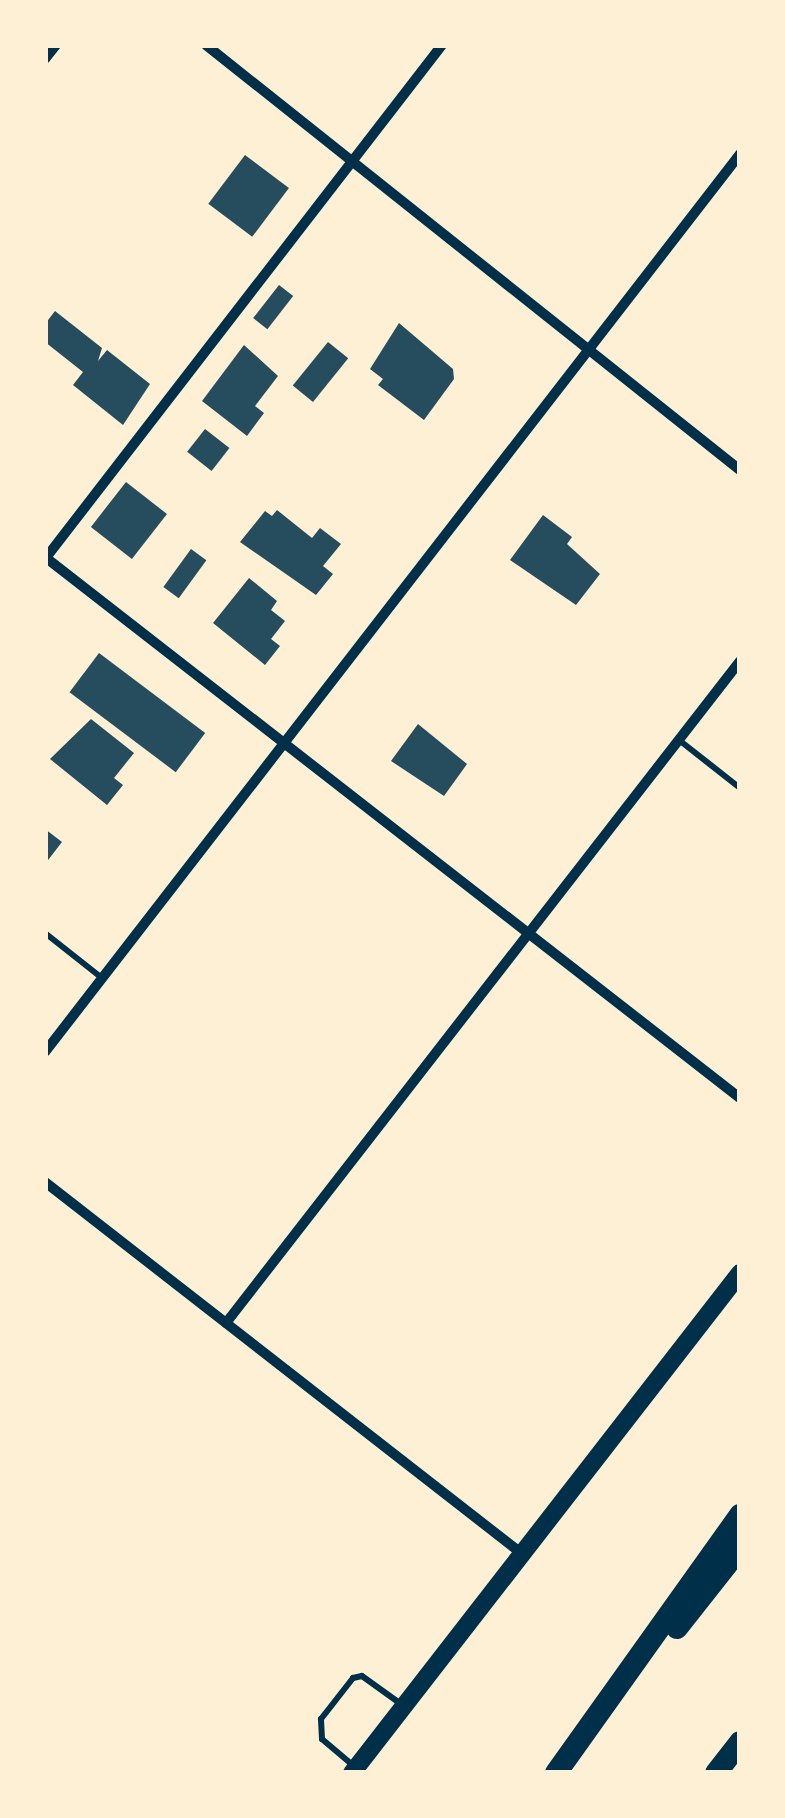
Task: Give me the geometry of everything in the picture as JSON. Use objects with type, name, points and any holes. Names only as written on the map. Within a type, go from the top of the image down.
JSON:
[{"type":"highway","points":[[556,1773],[740,1515]]},
{"type":"highway","points":[[563,1773],[740,1548]]},
{"type":"highway","points":[[716,1773],[740,1742]]},
{"type":"main road","points":[[354,1770],[740,1273]]},
{"type":"street","points":[[45,59],[56,45]]},
{"type":"street","points":[[206,45],[740,470]]},
{"type":"street","points":[[442,45],[45,558],[740,1098]]},
{"type":"street","points":[[45,1052],[740,154]]},
{"type":"street","points":[[226,1322],[740,661]]},
{"type":"street","points":[[45,1182],[521,1553]]},
{"type":"lane","points":[[679,740],[740,788]]},
{"type":"lane","points":[[45,932],[102,978]]},
{"type":"lane","points":[[354,1770],[322,1739],[321,1719],[354,1678],[362,1676],[404,1706]]},
{"type":"building","points":[[245,155],[289,188],[252,237],[208,204]]},
{"type":"building","points":[[279,285],[293,296],[267,329],[253,318]]},
{"type":"building","points":[[55,311],[102,348],[98,361],[107,350],[150,384],[123,425],[73,385],[83,372],[45,342],[45,324]]},
{"type":"building","points":[[399,323],[453,369],[454,379],[424,420],[378,385],[383,379],[370,369]]},
{"type":"building","points":[[328,342],[348,358],[313,402],[293,386]]},
{"type":"building","points":[[244,345],[278,376],[255,406],[264,413],[247,436],[202,401]]},
{"type":"building","points":[[205,429],[229,448],[212,471],[187,452]]},
{"type":"building","points":[[126,482],[167,514],[132,559],[91,527]]},
{"type":"building","points":[[277,510],[312,538],[320,528],[341,544],[323,566],[333,574],[316,595],[240,542],[265,511],[272,516]]},
{"type":"building","points":[[543,515],[572,537],[567,544],[600,574],[576,605],[510,560]]},
{"type":"building","points":[[191,549],[206,560],[179,598],[163,587]]},
{"type":"building","points":[[249,578],[277,601],[271,610],[285,621],[271,639],[280,646],[265,665],[213,623]]},
{"type":"building","points":[[99,653],[205,733],[176,772],[70,692]]},
{"type":"building","points":[[91,719],[134,753],[114,778],[123,785],[107,805],[50,759]]},
{"type":"building","points":[[418,724],[467,764],[444,796],[391,761]]},
{"type":"building","points":[[45,829],[62,842],[45,864]]}]
